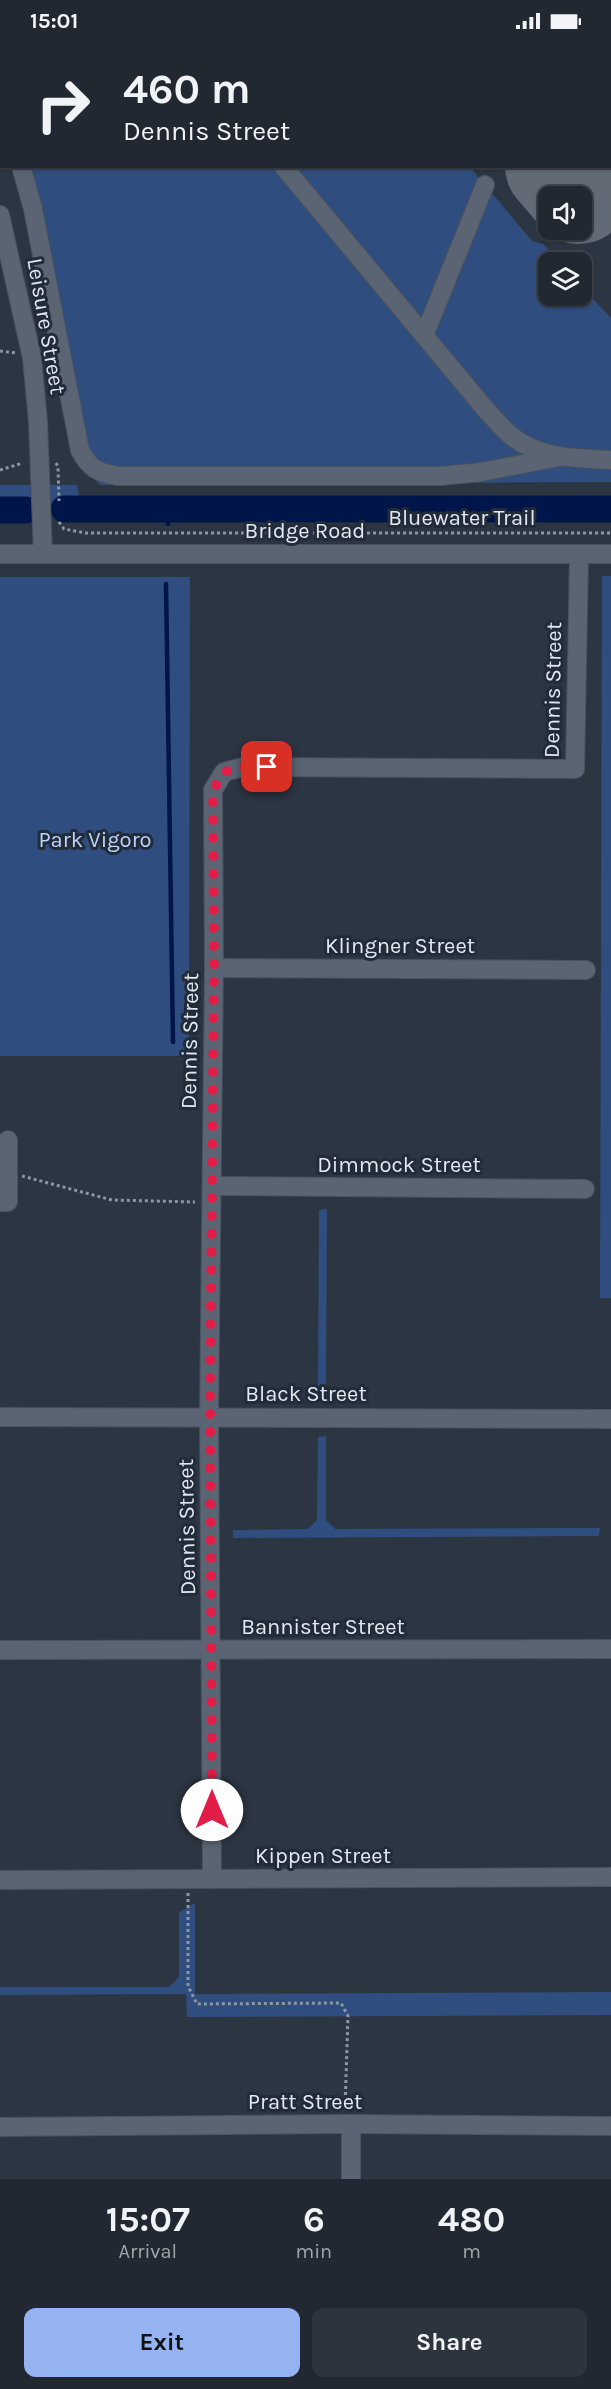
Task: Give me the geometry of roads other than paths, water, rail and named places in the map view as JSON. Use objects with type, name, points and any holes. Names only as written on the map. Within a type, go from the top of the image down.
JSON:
[{"type":"street","points":[[22,168],[33,210],[80,450],[86,463],[96,471],[118,476],[441,476],[481,472],[559,457],[611,460]]},
{"type":"street","points":[[285,168],[486,410],[510,435],[540,451],[559,457]]},
{"type":"street","points":[[424,336],[485,185]]},
{"type":"street","name":"Leisure Street","points":[[0,215],[32,358],[41,482],[43,554]]},
{"type":"street","name":"Bridge Road","points":[[0,554],[611,554]]},
{"type":"street","name":"Dennis Street","points":[[212,1879],[210,1417],[214,968],[213,790],[224,772],[243,767],[575,769],[579,554]]},
{"type":"street","name":"Klingner Street","points":[[214,968],[586,970]]},
{"type":"street","points":[[0,1202],[9,1202],[8,1140]]},
{"type":"street","name":"Dimmock Street","points":[[212,1194],[585,1189]]},
{"type":"street","name":"Black Street","points":[[0,1417],[611,1419]]},
{"type":"street","name":"Bannister Street","points":[[0,1650],[611,1649]]},
{"type":"street","name":"Kippen Street","points":[[0,1880],[611,1877]]},
{"type":"street","points":[[348,2124],[351,2179]]},
{"type":"street","name":"Pratt Street","points":[[0,2127],[348,2124],[611,2126]]},
{"type":"waterway","points":[[167,508],[168,524]]},
{"type":"waterway","points":[[64,509],[611,509]]},
{"type":"waterway","points":[[0,510],[26,510]]},
{"type":"waterway","points":[[166,584],[173,1042]]},
{"type":"park label","name":"Park Vigoro","points":[[95,839]]}]
